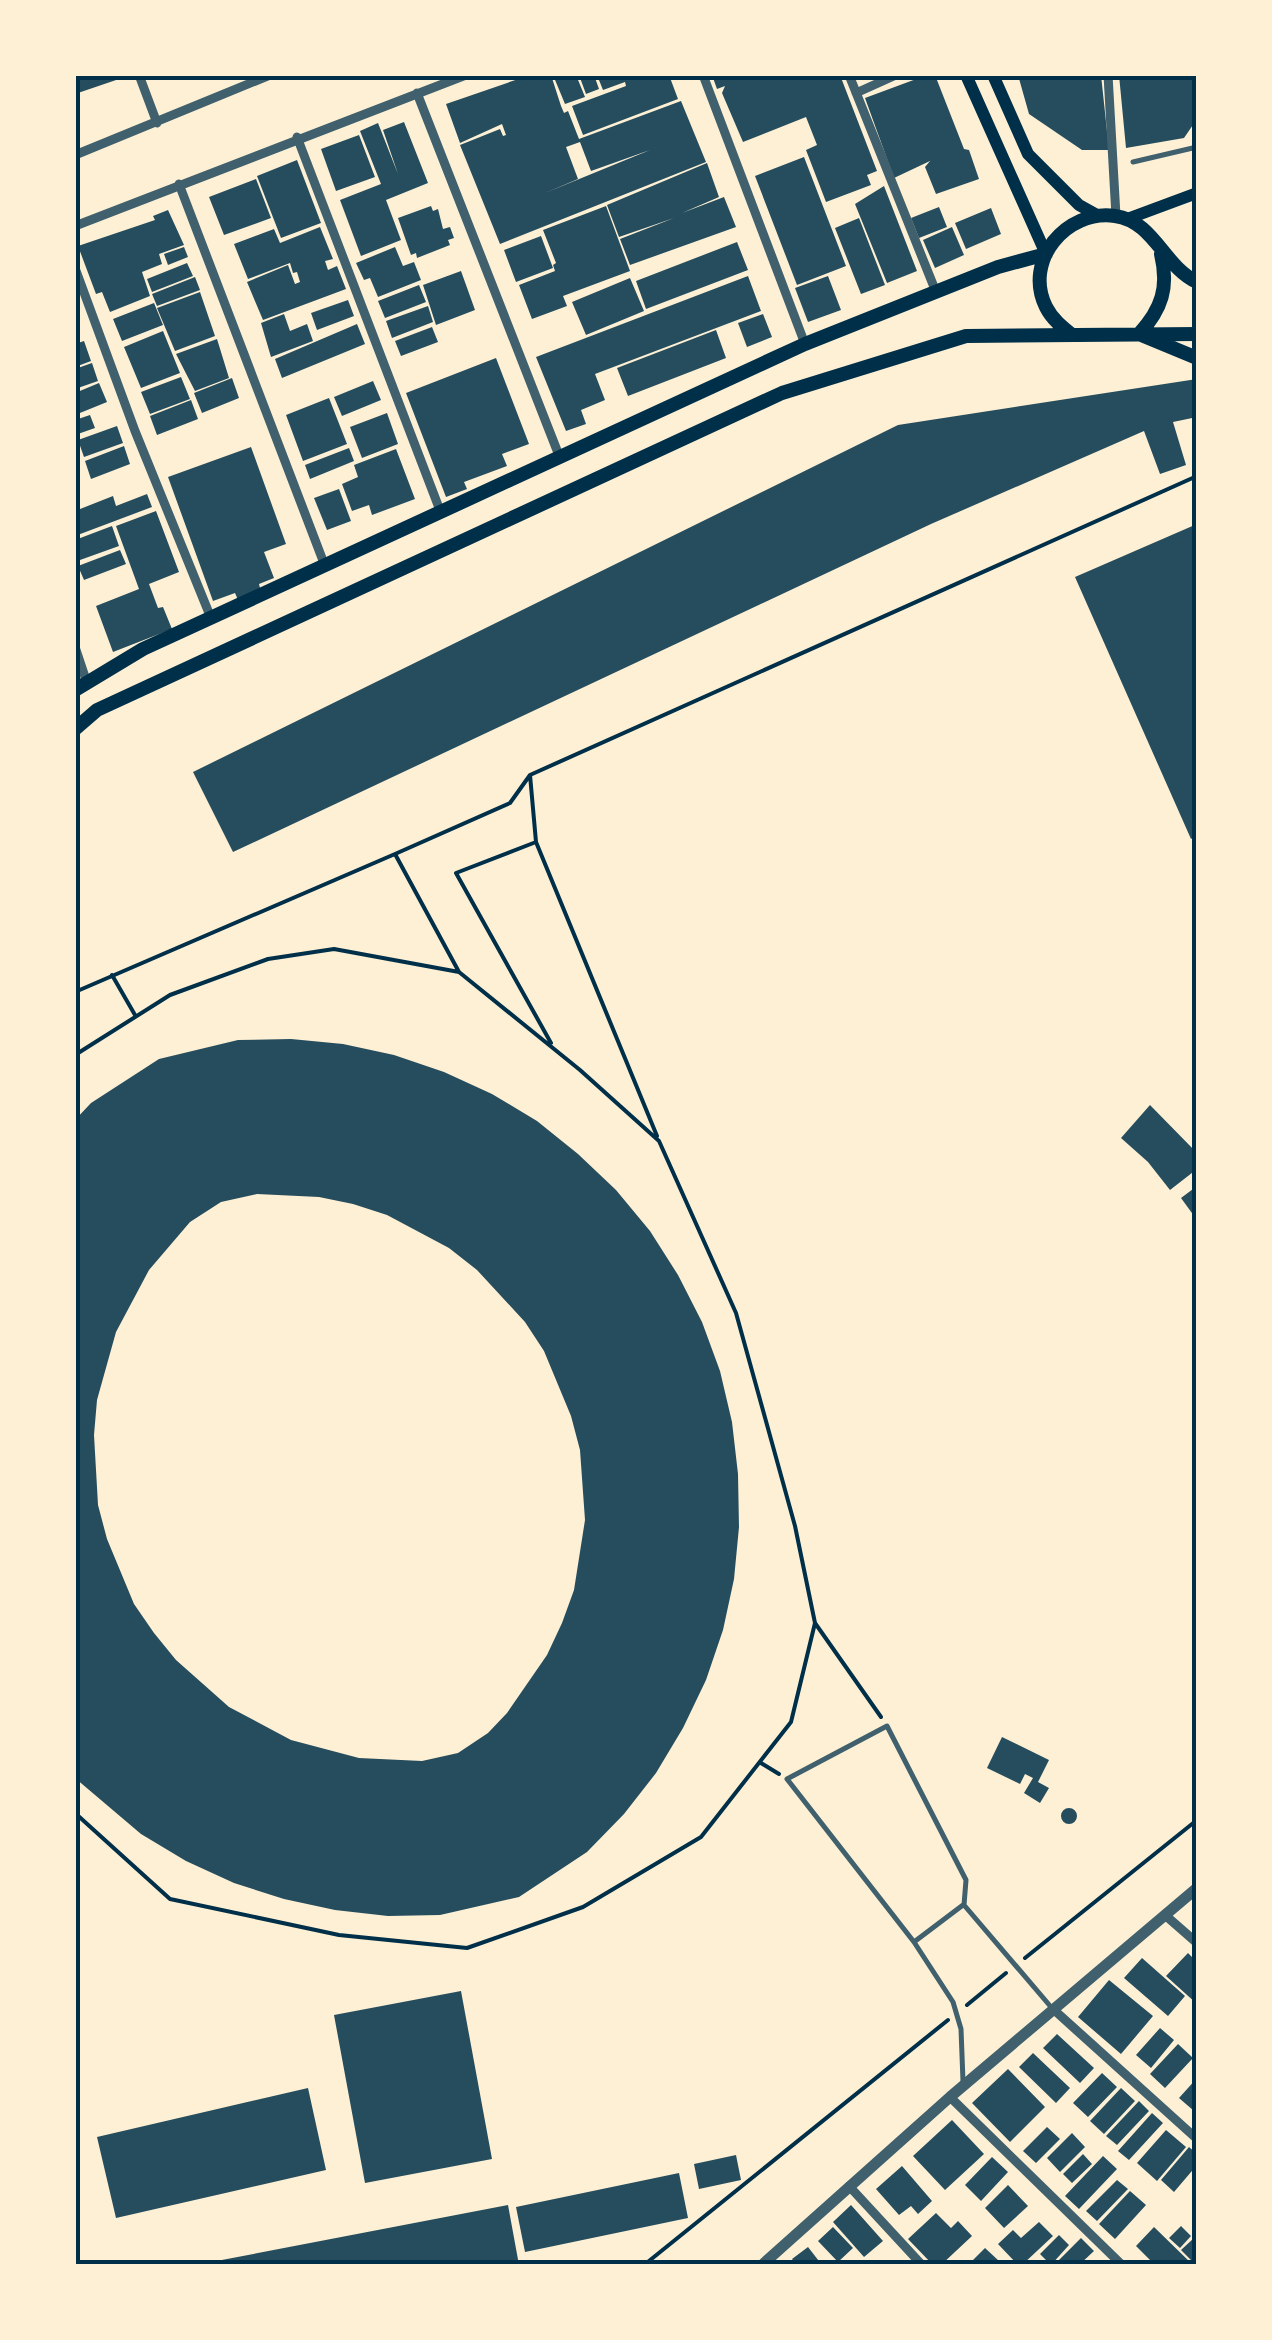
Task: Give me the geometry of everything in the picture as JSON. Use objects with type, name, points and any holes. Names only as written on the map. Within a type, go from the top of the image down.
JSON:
[{"type":"main road","points":[[966,75],[1046,254]]},
{"type":"main road","points":[[993,75],[1028,154],[1080,205],[1097,215]]},
{"type":"main road","points":[[1072,335],[1057,324],[1040,290],[1040,272],[1058,235],[1076,222],[1097,215],[1122,217],[1197,193]]},
{"type":"main road","points":[[1122,217],[1146,230],[1185,276],[1197,282]]},
{"type":"main road","points":[[1139,334],[1155,317],[1164,295],[1166,271],[1160,248]]},
{"type":"main road","points":[[79,686],[211,618],[805,344],[998,267],[1046,254]]},
{"type":"main road","points":[[1139,334],[1197,358]]},
{"type":"main road","points":[[75,729],[97,710],[782,393],[966,336],[1197,334]]},
{"type":"street","points":[[139,75],[157,123]]},
{"type":"street","points":[[75,154],[270,75]]},
{"type":"street","points":[[75,226],[464,75]]},
{"type":"street","points":[[703,75],[805,344]]},
{"type":"street","points":[[849,75],[936,292]]},
{"type":"street","points":[[856,93],[896,75]]},
{"type":"street","points":[[1108,75],[1122,217]]},
{"type":"street","points":[[417,93],[560,458]]},
{"type":"street","points":[[297,138],[441,513]]},
{"type":"street","points":[[179,184],[325,566]]},
{"type":"street","points":[[75,268],[135,431],[211,618]]},
{"type":"street","points":[[75,646],[79,686]]},
{"type":"street","points":[[762,2265],[950,2097],[1197,1888]]},
{"type":"street","points":[[1165,1915],[1197,1943]]},
{"type":"street","points":[[1053,2009],[1197,2139]]},
{"type":"street","points":[[950,2097],[1122,2265]]},
{"type":"street","points":[[849,2186],[922,2265]]},
{"type":"lane","points":[[1133,162],[1197,147]]},
{"type":"lane","points":[[964,2085],[957,2013],[944,1986],[787,1779],[888,1726],[966,1880],[964,1904],[1053,2009]]},
{"type":"lane","points":[[914,1942],[964,1904]]},
{"type":"path","points":[[75,992],[510,803],[530,775],[1197,476]]},
{"type":"path","points":[[75,1813],[170,1900],[340,1935],[468,1948],[583,1907],[701,1837],[791,1722],[814,1623],[796,1526],[736,1314],[659,1141],[536,842],[530,775]]},
{"type":"path","points":[[536,842],[456,873],[554,1048]]},
{"type":"path","points":[[395,854],[459,972],[554,1048],[659,1141]]},
{"type":"path","points":[[75,1055],[170,995],[268,959],[334,949],[459,972]]},
{"type":"path","points":[[112,975],[135,1014]]},
{"type":"path","points":[[814,1623],[888,1726]]},
{"type":"path","points":[[759,1762],[787,1779]]},
{"type":"path","points":[[644,2265],[1197,1820]]},
{"type":"path","points":[[148,2265],[157,2265]]},
{"type":"building","points":[[75,75],[121,75],[122,78],[75,94]]},
{"type":"building","points":[[530,75],[551,75],[564,113],[568,111],[579,139],[681,101],[706,162],[500,244],[460,145],[500,129],[506,135],[502,124],[460,143],[446,104]],"holes":[[[580,142],[591,171],[650,150],[545,193],[578,179],[566,147]]]},
{"type":"building","points":[[553,75],[576,75],[585,97],[565,104]]},
{"type":"building","points":[[579,75],[594,75],[599,89],[586,94]]},
{"type":"building","points":[[597,75],[669,75],[678,99],[583,135],[572,106],[626,86],[625,82],[603,90]]},
{"type":"building","points":[[712,75],[840,75],[877,171],[867,175],[871,185],[826,202],[806,150],[817,145],[806,117],[743,142],[722,93],[725,86],[717,89]]},
{"type":"building","points":[[935,75],[979,179],[936,194],[925,167],[930,161],[894,178],[865,98]]},
{"type":"building","points":[[1018,75],[1101,75],[1109,150],[1082,150],[1029,114]]},
{"type":"building","points":[[1119,75],[1197,75],[1197,119],[1184,138],[1126,148]]},
{"type":"building","points":[[404,122],[428,183],[386,200],[401,240],[361,256],[340,200],[381,184],[360,131],[378,123],[398,174],[383,130]]},
{"type":"building","points":[[359,135],[375,177],[336,191],[321,149]]},
{"type":"building","points":[[804,157],[846,266],[797,285],[755,176]]},
{"type":"building","points":[[297,160],[321,223],[281,238],[257,176]]},
{"type":"building","points":[[707,163],[719,197],[682,213],[724,197],[736,227],[630,265],[620,239],[674,218],[619,237],[607,205]]},
{"type":"building","points":[[256,179],[271,218],[224,235],[209,197]]},
{"type":"building","points":[[884,186],[917,271],[887,283],[855,204]]},
{"type":"building","points":[[431,206],[433,211],[438,209],[443,229],[450,227],[454,238],[448,240],[450,245],[417,258],[416,253],[411,255],[398,218]]},
{"type":"building","points":[[606,206],[630,271],[563,296],[567,306],[532,319],[519,285],[555,271],[556,263],[543,230]]},
{"type":"building","points":[[939,207],[947,227],[919,238],[911,218]]},
{"type":"building","points":[[991,208],[1001,234],[966,249],[955,223]]},
{"type":"building","points":[[168,210],[184,245],[159,254],[162,264],[142,272],[150,296],[110,312],[102,292],[96,294],[78,246],[155,220],[153,216]]},
{"type":"building","points":[[859,218],[885,285],[861,294],[835,228]]},
{"type":"building","points":[[320,227],[333,259],[325,261],[328,270],[337,266],[346,289],[263,320],[247,282],[288,265],[295,284],[300,282],[297,272],[293,273],[290,263],[248,279],[234,244],[274,229],[280,243]]},
{"type":"building","points":[[952,227],[964,255],[935,268],[923,240]]},
{"type":"building","points":[[541,236],[553,268],[516,282],[504,250]]},
{"type":"building","points":[[737,242],[748,270],[646,309],[636,281]]},
{"type":"building","points":[[184,247],[188,257],[168,265],[164,254]]},
{"type":"building","points":[[395,247],[403,266],[414,262],[421,280],[378,297],[370,278],[364,280],[356,263]]},
{"type":"building","points":[[187,263],[193,276],[152,292],[147,279]]},
{"type":"building","points":[[461,271],[475,310],[436,325],[423,285]]},
{"type":"building","points":[[748,276],[761,311],[595,374],[605,400],[581,410],[586,424],[566,431],[536,357]]},
{"type":"building","points":[[828,276],[841,310],[808,322],[795,288]]},
{"type":"building","points":[[195,277],[200,290],[157,306],[152,294]]},
{"type":"building","points":[[630,278],[644,311],[586,335],[572,302]]},
{"type":"building","points":[[419,285],[426,302],[385,318],[378,301]]},
{"type":"building","points":[[200,292],[215,336],[175,351],[157,308]]},
{"type":"building","points":[[348,300],[354,316],[317,330],[311,313]]},
{"type":"building","points":[[154,303],[163,325],[122,341],[113,319]]},
{"type":"building","points":[[428,306],[433,322],[392,338],[386,321]]},
{"type":"building","points":[[284,314],[290,331],[307,324],[313,341],[271,357],[261,323]]},
{"type":"building","points":[[763,314],[772,337],[747,347],[738,323]]},
{"type":"building","points":[[357,324],[365,344],[282,378],[275,359]]},
{"type":"building","points":[[432,327],[438,342],[401,356],[395,341]]},
{"type":"building","points":[[716,330],[726,358],[628,396],[617,368]]},
{"type":"building","points":[[163,331],[180,373],[141,388],[124,347]]},
{"type":"building","points":[[217,339],[229,378],[195,391],[176,354]]},
{"type":"building","points":[[84,341],[91,361],[75,367],[75,344]]},
{"type":"building","points":[[496,358],[529,444],[502,454],[507,466],[464,482],[467,489],[446,497],[406,393]]},
{"type":"building","points":[[92,363],[98,381],[75,389],[75,369]]},
{"type":"building","points":[[181,377],[190,399],[150,414],[141,392]]},
{"type":"building","points":[[232,378],[239,398],[202,413],[194,393]]},
{"type":"building","points":[[1197,379],[1197,417],[1173,422],[1186,465],[1160,474],[1144,431],[931,524],[233,852],[193,772],[898,425]]},
{"type":"building","points":[[373,381],[381,400],[342,416],[334,397]]},
{"type":"building","points":[[99,383],[107,402],[75,415],[75,393]]},
{"type":"building","points":[[329,398],[347,444],[303,461],[286,415]]},
{"type":"building","points":[[191,400],[198,419],[157,435],[150,416]]},
{"type":"building","points":[[387,413],[398,444],[362,458],[350,427]]},
{"type":"building","points":[[90,415],[95,428],[75,435],[75,420]]},
{"type":"building","points":[[117,426],[123,443],[84,457],[78,440]]},
{"type":"building","points":[[124,446],[130,464],[91,479],[85,461]]},
{"type":"building","points":[[251,447],[286,544],[264,552],[274,578],[238,600],[235,593],[213,601],[168,477]]},
{"type":"building","points":[[349,448],[354,461],[310,479],[305,465]]},
{"type":"building","points":[[396,449],[415,499],[372,515],[369,505],[352,511],[342,484],[358,477],[354,465]]},
{"type":"building","points":[[339,489],[351,521],[327,530],[314,498]]},
{"type":"building","points":[[147,494],[152,507],[75,536],[75,511],[113,496],[116,506]]},
{"type":"building","points":[[156,511],[179,572],[149,584],[172,629],[113,652],[96,606],[139,589],[116,526]]},
{"type":"building","points":[[1197,524],[1197,836],[1191,839],[1075,577]]},
{"type":"building","points":[[112,526],[119,546],[80,560],[75,540]]},
{"type":"building","points":[[120,550],[126,564],[84,580],[78,566]]},
{"type":"building","points":[[291,1039],[343,1044],[394,1055],[492,1094],[537,1121],[616,1190],[650,1231],[702,1322],[720,1371],[732,1422],[739,1527],[734,1579],[723,1630],[706,1680],[656,1773],[624,1814],[587,1852],[519,1897],[440,1915],[388,1916],[284,1899],[234,1883],[186,1861],[141,1834],[75,1778],[75,1120],[91,1103],[159,1059],[238,1040]],"holes":[[[257,1194],[319,1197],[387,1215],[449,1248],[477,1270],[525,1322],[544,1351],[571,1416],[580,1450],[585,1520],[574,1590],[547,1655],[507,1713],[488,1733],[458,1753],[422,1761],[359,1758],[291,1740],[229,1707],[176,1660],[134,1604],[107,1539],[98,1505],[94,1435],[97,1400],[116,1332],[149,1270],[190,1222],[221,1202]]]},
{"type":"building","points":[[1150,1105],[1197,1153],[1197,1169],[1170,1190],[1148,1162],[1121,1138]]},
{"type":"building","points":[[1197,1186],[1197,1220],[1181,1198]]},
{"type":"building","points":[[1002,1737],[1049,1760],[1038,1782],[1049,1788],[1040,1803],[1024,1793],[1033,1778],[1025,1774],[1020,1784],[987,1768]]},
{"type":"building","points":[[1069,1808],[1077,1816],[1069,1824],[1061,1816]]},
{"type":"building","points":[[1188,1953],[1197,1962],[1197,2004],[1166,1976]]},
{"type":"building","points":[[1142,1958],[1185,1996],[1168,2016],[1124,1978]]},
{"type":"building","points":[[1109,1980],[1153,2016],[1121,2054],[1078,2017]]},
{"type":"building","points":[[461,1991],[492,2159],[365,2183],[334,2015]]},
{"type":"building","points":[[1160,2028],[1174,2040],[1151,2068],[1136,2055]]},
{"type":"building","points":[[1057,2034],[1094,2068],[1080,2083],[1043,2048]]},
{"type":"building","points":[[1178,2044],[1193,2058],[1165,2088],[1150,2074]]},
{"type":"building","points":[[1033,2053],[1070,2088],[1056,2103],[1019,2067]]},
{"type":"building","points":[[1008,2069],[1045,2107],[1010,2142],[972,2103]]},
{"type":"building","points":[[1102,2073],[1117,2087],[1088,2117],[1073,2103]]},
{"type":"building","points":[[1197,2078],[1197,2107],[1194,2111],[1179,2098]]},
{"type":"building","points":[[308,2088],[326,2170],[116,2218],[97,2137]]},
{"type":"building","points":[[1121,2088],[1135,2101],[1104,2134],[1090,2121]]},
{"type":"building","points":[[1139,2101],[1149,2111],[1117,2145],[1106,2136]]},
{"type":"building","points":[[1152,2113],[1163,2123],[1129,2160],[1118,2151]]},
{"type":"building","points":[[952,2120],[984,2154],[945,2190],[913,2156]]},
{"type":"building","points":[[1047,2127],[1060,2139],[1036,2163],[1023,2151]]},
{"type":"building","points":[[1166,2130],[1186,2147],[1157,2181],[1137,2163]]},
{"type":"building","points":[[1072,2133],[1085,2147],[1060,2172],[1047,2158]]},
{"type":"building","points":[[1189,2147],[1197,2154],[1197,2165],[1174,2192],[1161,2180]]},
{"type":"building","points":[[1083,2154],[1092,2164],[1072,2183],[1063,2174]]},
{"type":"building","points":[[736,2155],[741,2180],[699,2189],[694,2164]]},
{"type":"building","points":[[1103,2156],[1117,2169],[1079,2209],[1065,2196]]},
{"type":"building","points":[[992,2157],[1008,2172],[981,2201],[965,2185]]},
{"type":"building","points":[[902,2166],[932,2201],[918,2214],[911,2206],[899,2215],[876,2189]]},
{"type":"building","points":[[679,2173],[688,2218],[525,2252],[516,2207]]},
{"type":"building","points":[[1117,2180],[1128,2189],[1097,2221],[1086,2211]]},
{"type":"building","points":[[1008,2185],[1028,2206],[1004,2228],[985,2208]]},
{"type":"building","points":[[1130,2191],[1146,2205],[1115,2239],[1099,2224]]},
{"type":"building","points":[[508,2205],[519,2265],[206,2265],[206,2263]]},
{"type":"building","points":[[851,2205],[883,2241],[864,2257],[833,2222]]},
{"type":"building","points":[[936,2213],[951,2228],[958,2221],[972,2236],[941,2265],[933,2265],[908,2239]]},
{"type":"building","points":[[1039,2222],[1053,2236],[1018,2265],[998,2244],[1013,2230],[1021,2238]]},
{"type":"building","points":[[1181,2226],[1191,2236],[1180,2248],[1169,2238]]},
{"type":"building","points":[[833,2227],[853,2248],[838,2262],[818,2241]]},
{"type":"building","points":[[1154,2227],[1193,2265],[1155,2265],[1136,2246]]},
{"type":"building","points":[[1059,2235],[1069,2245],[1051,2265],[1040,2254]]},
{"type":"building","points":[[1081,2238],[1094,2251],[1079,2265],[1054,2265]]},
{"type":"building","points":[[1194,2238],[1197,2256],[1192,2261],[1181,2250]]},
{"type":"building","points":[[808,2247],[822,2265],[796,2265],[792,2259]]},
{"type":"building","points":[[985,2248],[999,2261],[995,2265],[968,2265]]}]
